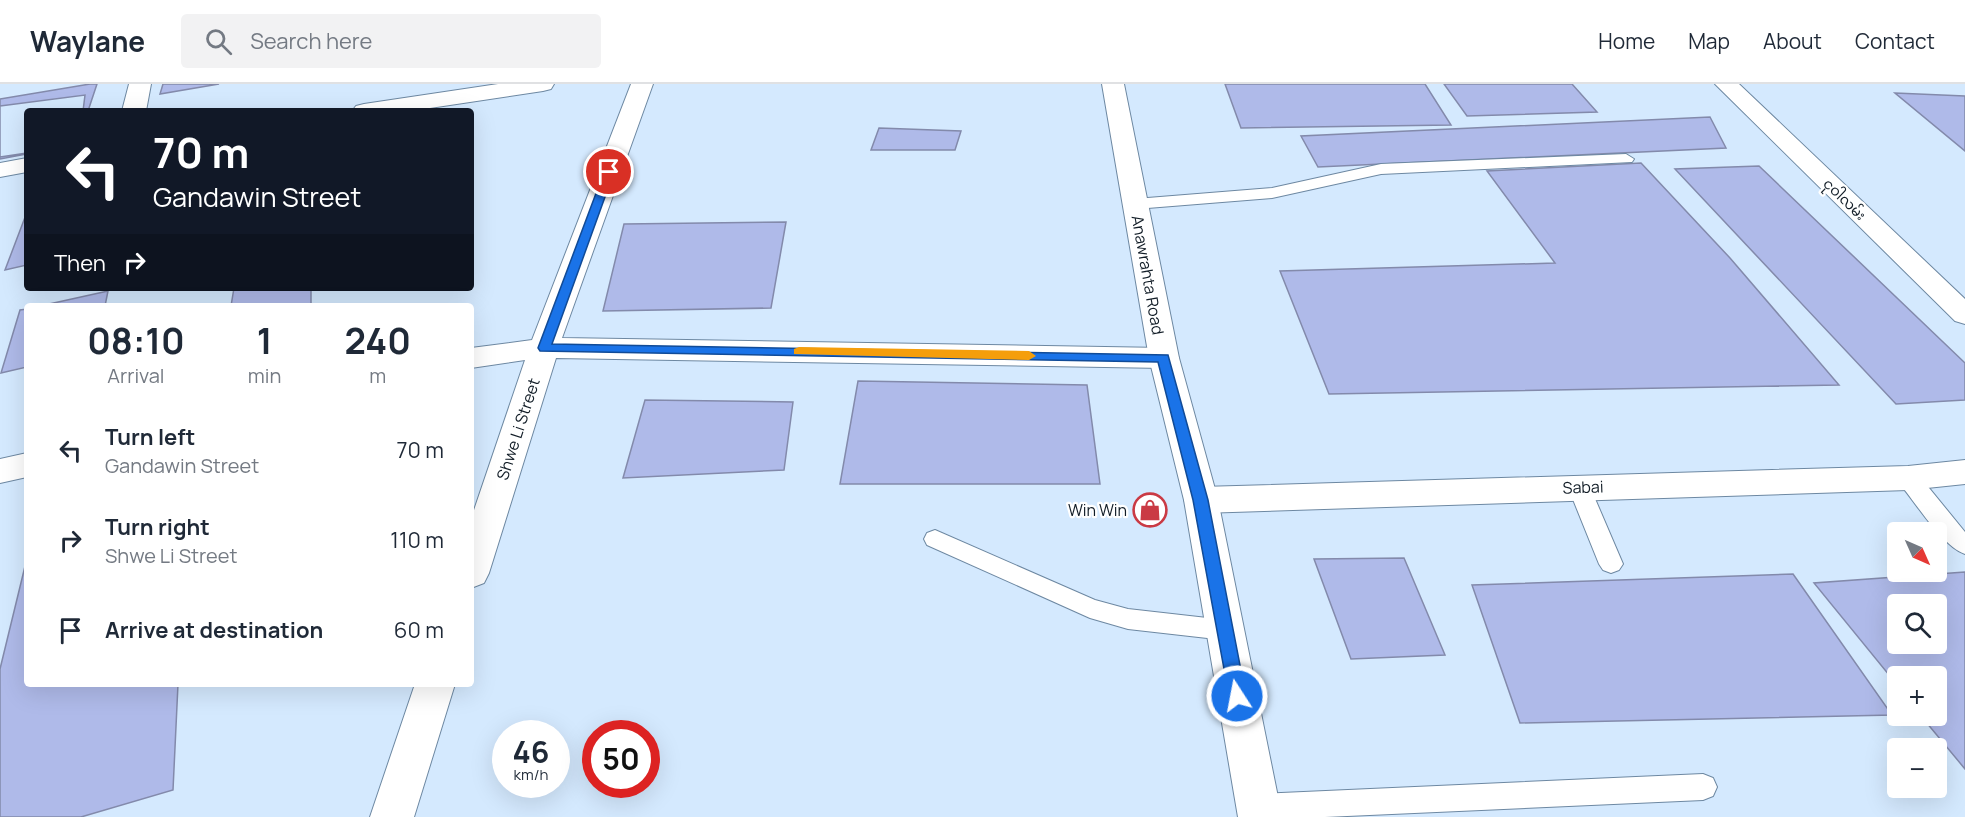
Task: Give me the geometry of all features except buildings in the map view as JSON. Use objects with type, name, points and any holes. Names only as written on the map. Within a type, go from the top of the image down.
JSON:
[{"type":"street","points":[[135,108],[140,84]]},
{"type":"street","points":[[384,108],[543,84]]},
{"type":"street","name":"Shwe Li Street","points":[[474,564],[544,348],[642,84]]},
{"type":"street","name":"Anawrahta Road","points":[[1113,84],[1164,358],[1201,500],[1259,812]]},
{"type":"street","name":"ငုဝါလမ်း","points":[[1726,84],[1965,315]]},
{"type":"street","points":[[0,170],[24,166]]},
{"type":"street","points":[[474,358],[544,348],[1164,358]]},
{"type":"street","points":[[0,471],[24,466]]},
{"type":"street","name":"Sabai","points":[[1201,500],[1960,477]]},
{"type":"street","points":[[392,817],[434,687]]},
{"type":"lane","points":[[1135,204],[1272,193],[1381,169],[1626,159]]},
{"type":"lane","points":[[1908,478],[1954,535],[1965,545]]},
{"type":"lane","points":[[1579,487],[1611,564]]},
{"type":"lane","points":[[935,539],[1090,608],[1128,619],[1225,630]]},
{"type":"lane","points":[[1259,812],[1703,787]]},
{"type":"shaded area","points":[[0,84],[1965,84],[1965,817],[0,817]]},
{"type":"slow traffic","points":[[799,352],[1029,356]]},
{"type":"place","name":"Win Win","points":[[1150,510]]},
{"type":"route","points":[[609,172],[544,348],[1164,358],[1201,500],[1237,696]]}]
